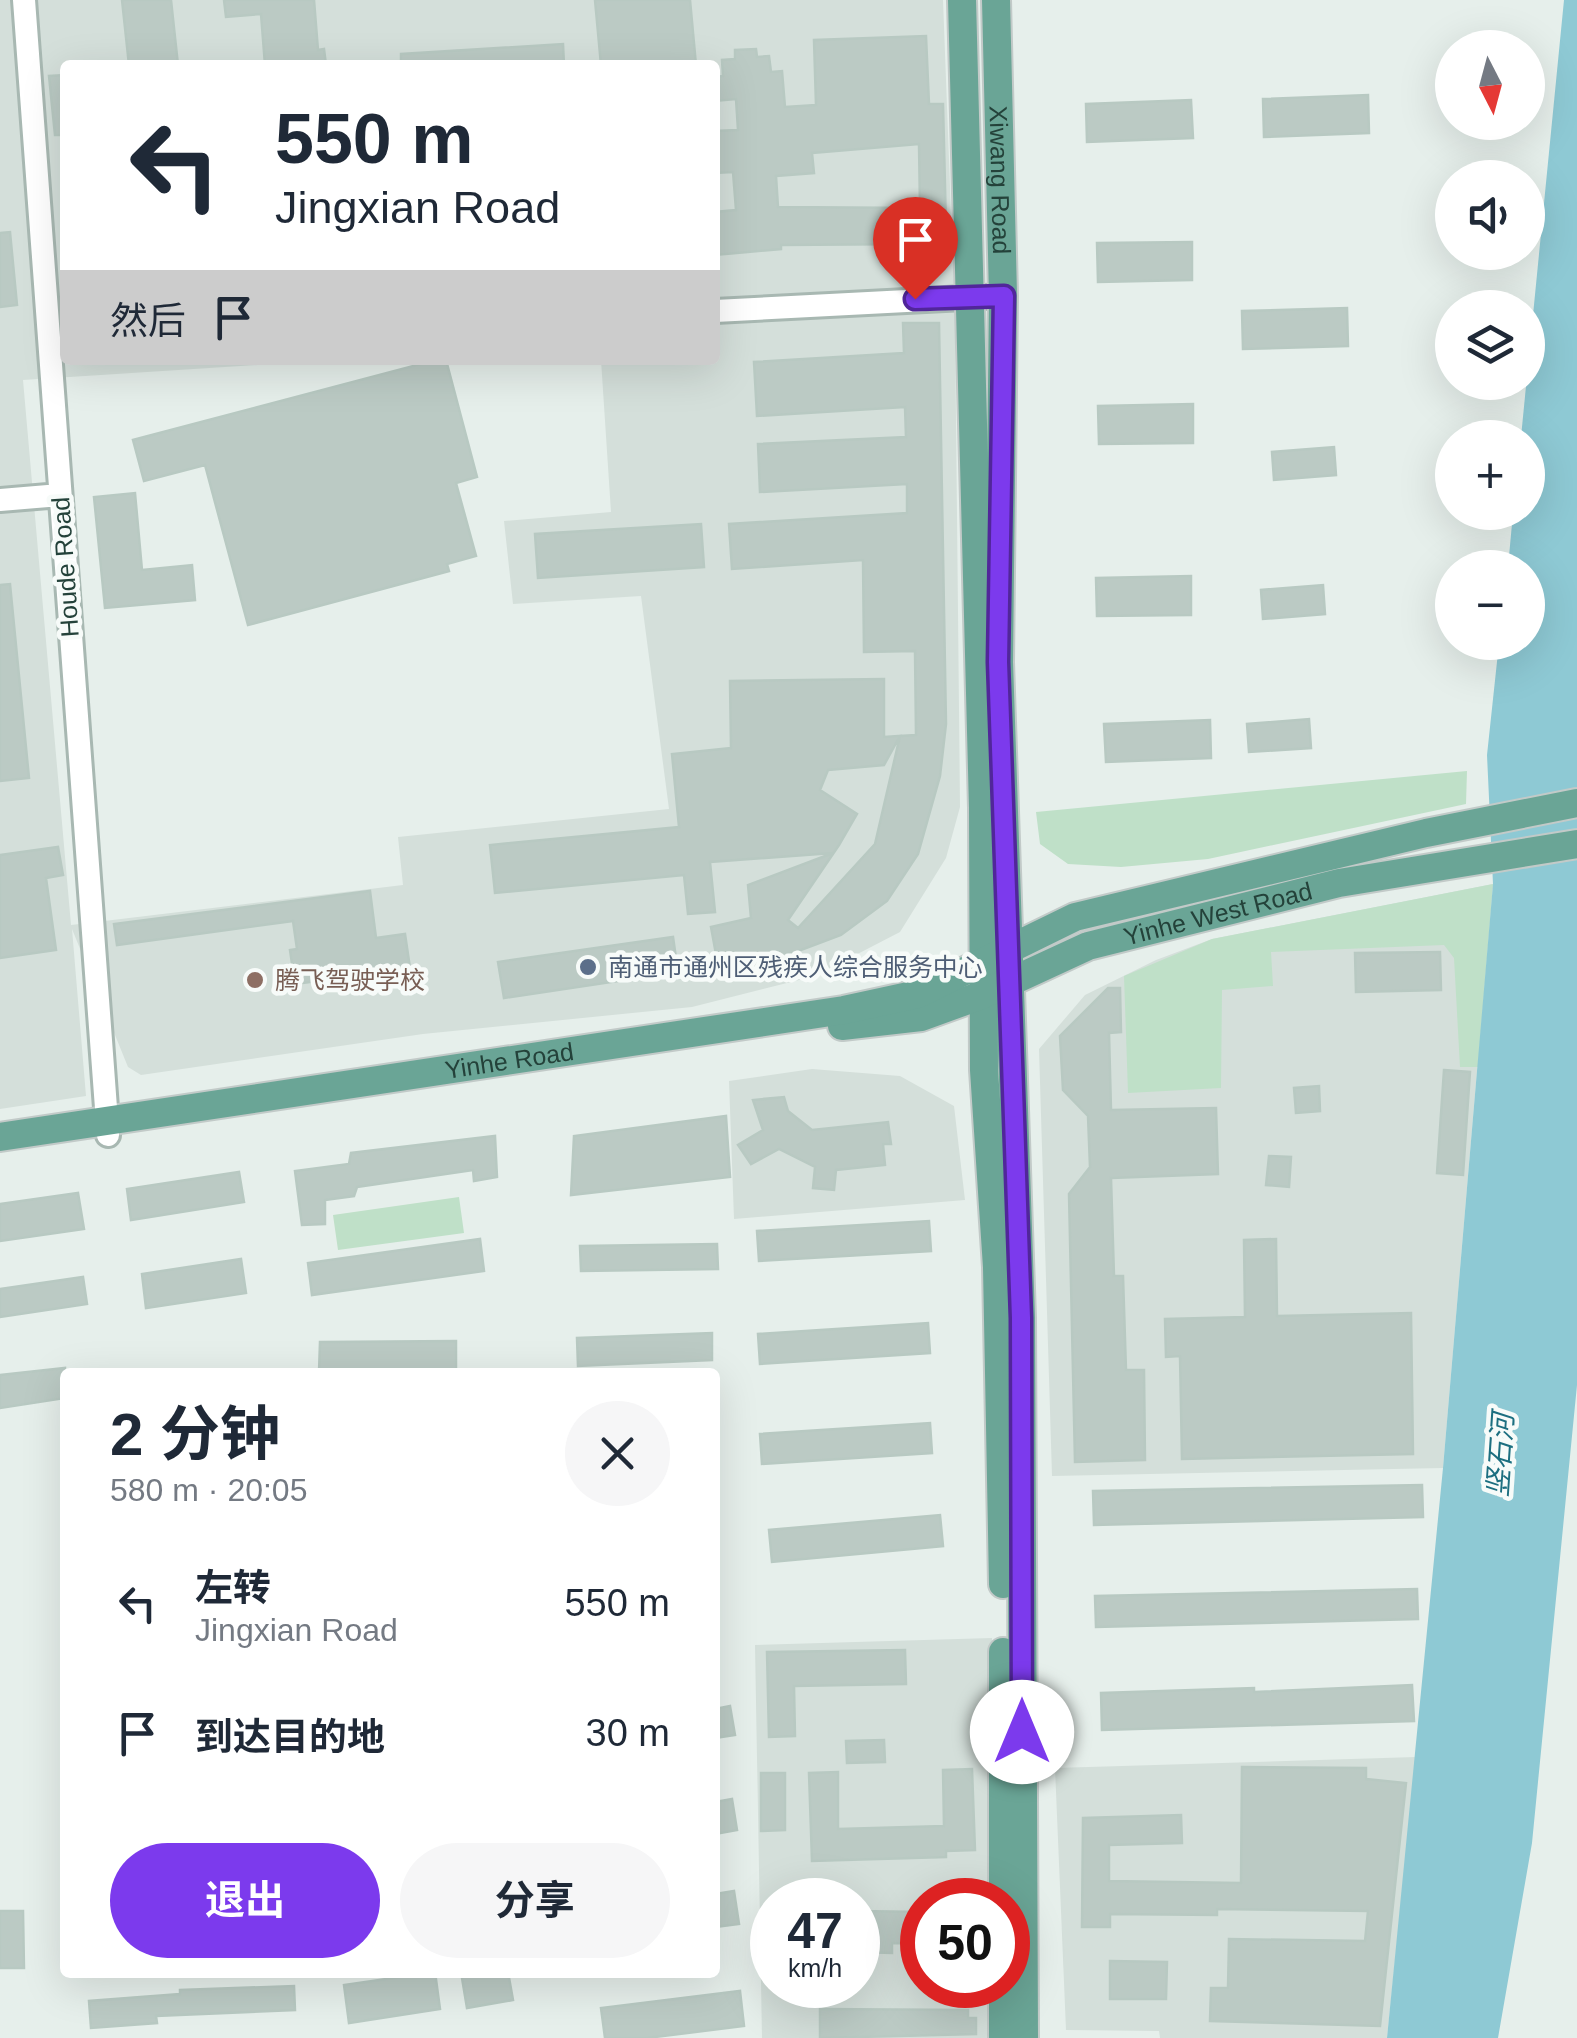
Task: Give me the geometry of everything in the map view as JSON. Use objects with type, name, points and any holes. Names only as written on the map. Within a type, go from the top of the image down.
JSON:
[{"type":"main road","name":"Xiwang Road","points":[[962,0],[983,788],[981,960],[997,1267],[1003,1878]]},
{"type":"main road","name":"Xiwang Road","points":[[996,0],[1004,296],[998,662],[1021,1318],[1024,2038]]},
{"type":"main road","name":"Yinhe West Road","points":[[1009,946],[1075,917],[1426,833],[1577,803]]},
{"type":"main road","name":"Yinhe West Road","points":[[1008,982],[1088,946],[1340,883],[1432,871],[1577,844]]},
{"type":"main road","name":"Yinhe Road","points":[[0,1151],[107,1128],[844,1010],[918,994],[1009,946]]},
{"type":"main road","name":"Yinhe Road","points":[[0,1137],[403,1094],[774,1034],[921,1017],[1008,982]]},
{"type":"main road","points":[[1002,2008],[1002,2038]]},
{"type":"street","name":"Houde Road","points":[[24,0],[57,354],[60,495],[107,1128]]},
{"type":"street","points":[[720,312],[1004,296]]},
{"type":"street","points":[[0,500],[60,495]]},
{"type":"shaded area","points":[[0,0],[943,0],[955,319],[960,807],[946,858],[900,932],[815,976],[692,1007],[423,1034],[141,1075],[128,1067],[72,929],[86,1096],[0,1109]],"holes":[[[60,60],[720,60],[720,365],[601,365],[611,512],[504,521],[513,604],[641,596],[669,809],[398,837],[403,885],[71,925],[23,380],[256,365],[60,365]]]},
{"type":"shaded area","points":[[1493,884],[1443,1468],[1052,1476],[1039,1049],[1085,995],[1156,960],[1212,939]]},
{"type":"shaded area","points":[[812,1069],[900,1076],[954,1106],[965,1200],[734,1219],[729,1081]]},
{"type":"shaded area","points":[[992,1638],[992,1878],[900,1878],[900,2008],[991,2008],[991,2038],[762,2038],[761,2008],[880,2008],[880,1878],[759,1878],[755,1645]]},
{"type":"shaded area","points":[[1416,1757],[1387,2038],[1160,2038],[1159,2031],[1066,2030],[1055,1768]]},
{"type":"green space","points":[[1467,771],[1466,804],[1208,859],[1121,867],[1068,864],[1040,844],[1036,812]]},
{"type":"green space","points":[[1493,884],[1478,1067],[1460,1067],[1454,958],[1444,945],[1271,952],[1273,986],[1222,990],[1221,1088],[1128,1093],[1124,976],[1212,939]]},
{"type":"green space","points":[[459,1197],[464,1233],[338,1250],[333,1215]]},
{"type":"water","name":"竖石河","points":[[1564,0],[1577,0],[1577,1385],[1532,1843],[1498,2038],[1387,2038],[1443,1468],[1493,884],[1487,755],[1497,660],[1545,660],[1545,550],[1510,550],[1511,530],[1545,530],[1545,420],[1523,420],[1525,400],[1545,400],[1545,290],[1535,290],[1537,270],[1545,270],[1545,193]]},
{"type":"building","points":[[122,0],[171,0],[177,60],[128,60]]},
{"type":"building","points":[[224,0],[314,0],[318,50],[324,49],[325,60],[265,60],[261,14],[226,17]]},
{"type":"building","points":[[595,0],[690,0],[696,60],[601,60]]},
{"type":"building","points":[[926,36],[929,104],[943,104],[946,227],[920,244],[781,245],[781,249],[720,255],[720,212],[736,210],[733,172],[720,173],[720,131],[738,130],[736,99],[720,101],[722,60],[735,59],[735,50],[756,49],[757,57],[769,56],[771,72],[782,71],[785,107],[816,105],[814,40]],"holes":[[[919,144],[920,208],[778,207],[776,176],[814,173],[812,153]]]},
{"type":"building","points":[[563,44],[564,60],[401,60],[401,54]]},
{"type":"building","points":[[60,75],[60,135],[55,135],[49,76]]},
{"type":"building","points":[[1368,95],[1369,133],[1264,137],[1263,99]]},
{"type":"building","points":[[1191,100],[1193,138],[1087,142],[1086,104]]},
{"type":"building","points":[[10,232],[17,305],[0,307],[0,233]]},
{"type":"building","points":[[1192,242],[1192,280],[1098,282],[1097,243]]},
{"type":"building","points":[[1347,308],[1348,346],[1243,349],[1242,311]]},
{"type":"building","points":[[903,323],[939,323],[946,724],[940,776],[918,854],[887,901],[841,935],[785,956],[718,965],[711,927],[751,918],[748,885],[833,853],[710,862],[715,912],[688,914],[684,875],[495,893],[490,845],[679,827],[672,754],[731,748],[730,681],[884,679],[884,737],[916,735],[915,651],[864,652],[863,560],[732,569],[729,524],[907,513],[907,484],[760,492],[758,444],[906,437],[905,407],[757,416],[754,362],[904,353]],"holes":[[[900,736],[875,844],[798,928],[788,920],[857,814],[820,790],[828,770],[884,765]]]},
{"type":"building","points":[[417,365],[447,365],[477,477],[456,483],[476,556],[447,564],[449,571],[248,625],[205,465],[144,481],[133,440]]},
{"type":"building","points":[[1193,404],[1193,443],[1099,444],[1098,406]]},
{"type":"building","points":[[1334,447],[1336,475],[1274,480],[1272,452]]},
{"type":"building","points":[[135,493],[142,570],[192,565],[195,600],[105,608],[94,497]]},
{"type":"building","points":[[701,524],[704,567],[538,578],[535,534]]},
{"type":"building","points":[[1191,576],[1191,615],[1097,616],[1096,578]]},
{"type":"building","points":[[10,584],[29,778],[0,781],[0,585]]},
{"type":"building","points":[[1323,585],[1325,614],[1263,619],[1261,590]]},
{"type":"building","points":[[1309,719],[1311,748],[1249,752],[1247,724]]},
{"type":"building","points":[[1210,720],[1211,758],[1106,762],[1104,724]]},
{"type":"building","points":[[58,847],[63,875],[46,878],[56,950],[0,958],[0,855]]},
{"type":"building","points":[[370,891],[376,938],[405,934],[410,968],[295,984],[290,950],[297,949],[293,921],[117,945],[114,924]]},
{"type":"building","name":"南通市通州区残疾人综合服务中心","points":[[673,937],[678,972],[504,998],[498,962]]},
{"type":"building","points":[[1440,952],[1441,990],[1356,992],[1355,953]]},
{"type":"building","points":[[1108,988],[1120,988],[1121,1032],[1109,1033],[1111,1110],[1216,1108],[1218,1174],[1111,1178],[1114,1276],[1123,1276],[1126,1370],[1144,1370],[1145,1460],[1075,1462],[1069,1194],[1090,1167],[1088,1116],[1063,1090],[1060,1036]]},
{"type":"building","points":[[1444,1070],[1470,1072],[1463,1175],[1437,1173]]},
{"type":"building","points":[[1319,1086],[1320,1111],[1296,1113],[1294,1088]]},
{"type":"building","points":[[784,1097],[788,1111],[812,1130],[888,1122],[891,1144],[883,1144],[885,1165],[836,1170],[834,1190],[813,1188],[815,1167],[779,1149],[751,1164],[738,1145],[763,1130],[753,1100]]},
{"type":"building","points":[[726,1116],[730,1177],[571,1195],[574,1136]]},
{"type":"building","points":[[495,1136],[497,1177],[474,1181],[473,1170],[357,1187],[354,1196],[325,1200],[325,1224],[302,1225],[295,1171],[349,1164],[351,1153]]},
{"type":"building","points":[[1269,1156],[1291,1157],[1289,1187],[1266,1185]]},
{"type":"building","points":[[239,1172],[244,1202],[131,1220],[127,1189]]},
{"type":"building","points":[[78,1193],[84,1229],[0,1241],[0,1204]]},
{"type":"building","points":[[929,1221],[931,1251],[759,1261],[757,1231]]},
{"type":"building","points":[[480,1239],[484,1271],[312,1295],[308,1263]]},
{"type":"building","points":[[1276,1239],[1277,1316],[1411,1313],[1413,1454],[1182,1459],[1180,1356],[1166,1357],[1165,1319],[1245,1317],[1244,1240]]},
{"type":"building","points":[[717,1244],[718,1269],[581,1271],[580,1246]]},
{"type":"building","points":[[241,1259],[246,1293],[146,1308],[142,1274]]},
{"type":"building","points":[[83,1277],[87,1304],[0,1317],[0,1289]]},
{"type":"building","points":[[928,1323],[930,1353],[760,1364],[758,1334]]},
{"type":"building","points":[[712,1333],[712,1360],[578,1366],[577,1338]]},
{"type":"building","points":[[456,1341],[456,1368],[319,1368],[320,1342]]},
{"type":"building","points":[[60,1369],[60,1399],[0,1408],[0,1375]]},
{"type":"building","points":[[930,1423],[932,1453],[762,1464],[760,1434]]},
{"type":"building","points":[[1422,1485],[1423,1517],[1094,1525],[1093,1491]]},
{"type":"building","points":[[940,1515],[943,1546],[772,1562],[769,1530]]},
{"type":"building","points":[[1417,1589],[1418,1619],[1096,1627],[1095,1596]]},
{"type":"building","points":[[905,1650],[906,1684],[794,1686],[795,1736],[769,1737],[767,1652]]},
{"type":"building","points":[[1412,1685],[1414,1721],[1102,1730],[1101,1693]]},
{"type":"building","points":[[730,1706],[735,1735],[720,1737],[720,1708]]},
{"type":"building","points":[[884,1740],[885,1762],[847,1763],[846,1741]]},
{"type":"building","points":[[1242,1767],[1366,1768],[1366,1779],[1406,1783],[1380,2026],[1210,2021],[1211,1988],[1228,1988],[1229,1939],[1365,1941],[1368,1911],[1217,1909],[1217,1915],[1110,1914],[1110,1927],[1082,1927],[1083,1818],[1181,1815],[1182,1843],[1109,1845],[1109,1881],[1241,1883]]},
{"type":"building","points":[[972,1769],[975,1850],[946,1851],[946,1857],[812,1861],[809,1773],[838,1772],[838,1829],[944,1826],[943,1770]]},
{"type":"building","points":[[761,1773],[785,1773],[785,1830],[761,1831]]},
{"type":"building","points":[[732,1799],[737,1830],[720,1833],[720,1801]]},
{"type":"building","points":[[734,1891],[739,1924],[720,1926],[720,1893]]},
{"type":"building","points":[[0,1911],[23,1911],[24,1968],[0,1968]]},
{"type":"building","points":[[880,1911],[900,1912],[900,1943],[892,1943],[892,1953],[880,1953]]},
{"type":"building","points":[[1110,1961],[1167,1962],[1166,1999],[1110,1999]]},
{"type":"building","points":[[393,1978],[436,1978],[440,2009],[349,2023],[344,1985]]},
{"type":"building","points":[[462,1978],[509,1978],[513,2000],[467,2008]]},
{"type":"building","points":[[294,1986],[295,2010],[156,2016],[157,2023],[91,2028],[89,2001],[180,1994],[180,1990]]},
{"type":"building","points":[[740,1991],[744,2026],[647,2038],[605,2038],[601,2008]]},
{"type":"building","points":[[820,2009],[968,2010],[968,2018],[976,2018],[976,2034],[820,2038]]},
{"type":"place","name":"南通市通州区残疾人综合服务中心","points":[[588,967]]},
{"type":"place","name":"腾飞驾驶学校","points":[[255,980]]},
{"type":"route","points":[[915,299],[1004,296],[998,662],[1021,1318],[1022,1732]]}]
